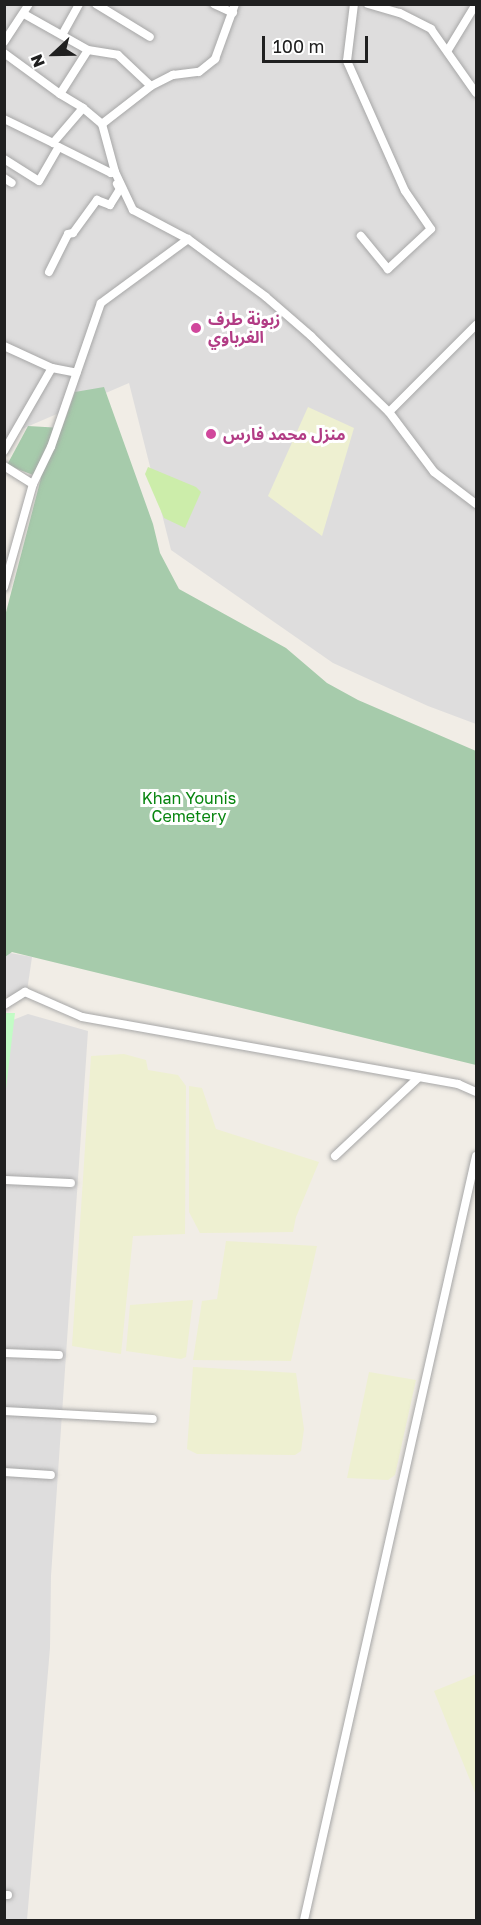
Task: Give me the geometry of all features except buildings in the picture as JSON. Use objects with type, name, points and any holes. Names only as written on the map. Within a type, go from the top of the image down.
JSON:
[{"type":"street","points":[[4,42],[29,4]]},
{"type":"street","points":[[62,35],[79,4]]},
{"type":"street","points":[[96,4],[150,37]]},
{"type":"street","points":[[102,124],[151,86],[173,75],[199,72],[215,59],[234,9],[214,4]]},
{"type":"street","points":[[354,4],[347,61],[405,191],[430,228],[388,269],[361,236]]},
{"type":"street","points":[[368,4],[420,21],[431,29],[477,93]]},
{"type":"street","points":[[448,50],[476,4]]},
{"type":"street","points":[[24,14],[88,50],[118,56],[151,86]]},
{"type":"street","points":[[60,94],[88,50]]},
{"type":"street","points":[[4,53],[83,108],[102,124],[112,173],[120,189],[110,205],[97,200],[73,233],[68,234],[49,272]]},
{"type":"street","points":[[4,119],[53,143],[83,108]]},
{"type":"street","points":[[4,159],[39,181],[59,147],[112,173],[133,210],[188,239],[281,309],[389,412],[434,472],[477,504]]},
{"type":"street","points":[[4,587],[33,484],[51,447],[104,298],[188,239]]},
{"type":"street","points":[[389,412],[477,325]]},
{"type":"street","points":[[4,346],[52,368],[77,373]]},
{"type":"street","points":[[4,451],[52,368]]},
{"type":"street","points":[[4,466],[33,484]]},
{"type":"street","points":[[4,1005],[25,992],[82,1017],[458,1084],[477,1092]]},
{"type":"street","points":[[335,1156],[419,1077]]},
{"type":"street","points":[[304,1920],[477,1156]]},
{"type":"street","points":[[4,1187],[5,1180],[71,1183]]},
{"type":"street","points":[[4,1353],[59,1355]]},
{"type":"street","points":[[4,1410],[153,1419]]},
{"type":"street","points":[[4,1472],[51,1475]]},
{"type":"shaded area","points":[[5,5],[476,5],[476,724],[428,706],[333,663],[171,550],[129,383],[8,435],[5,465]]},
{"type":"shaded area","points":[[5,952],[32,957],[26,998],[5,996]]},
{"type":"shaded area","points":[[28,1014],[88,1031],[51,1576],[50,1648],[27,1920],[5,1920],[4,1019],[13,1020]]},
{"type":"green space","name":"Khan Younis Cemetery","points":[[104,387],[153,524],[160,553],[179,589],[286,648],[327,683],[358,700],[476,751],[476,1065],[12,952],[5,957],[5,616],[41,478],[7,465],[28,426],[62,428],[75,392]]},
{"type":"green space","points":[[308,407],[354,428],[322,536],[268,496]]},
{"type":"green space","points":[[148,467],[196,487],[201,492],[185,528],[164,518],[145,474]]},
{"type":"green space","points":[[4,1013],[15,1013],[5,1097]]},
{"type":"green space","points":[[124,1054],[146,1060],[148,1070],[178,1075],[186,1086],[185,1234],[133,1236],[121,1354],[72,1346],[91,1056]]},
{"type":"green space","points":[[189,1086],[202,1088],[216,1129],[319,1162],[296,1217],[293,1232],[200,1233],[189,1212]]},
{"type":"green space","points":[[226,1241],[317,1246],[291,1361],[193,1360],[202,1301],[217,1299]]},
{"type":"green space","points":[[193,1300],[186,1357],[181,1359],[126,1351],[130,1305]]},
{"type":"green space","points":[[193,1367],[296,1373],[304,1429],[301,1451],[295,1455],[197,1454],[187,1449]]},
{"type":"green space","points":[[369,1372],[416,1380],[395,1475],[388,1480],[347,1478]]},
{"type":"green space","points":[[476,1674],[476,1795],[434,1691]]},
{"type":"place","name":"زبونة طرف الغرباوي","points":[[196,328]]},
{"type":"place","name":"منزل محمد فارس","points":[[211,434]]}]
